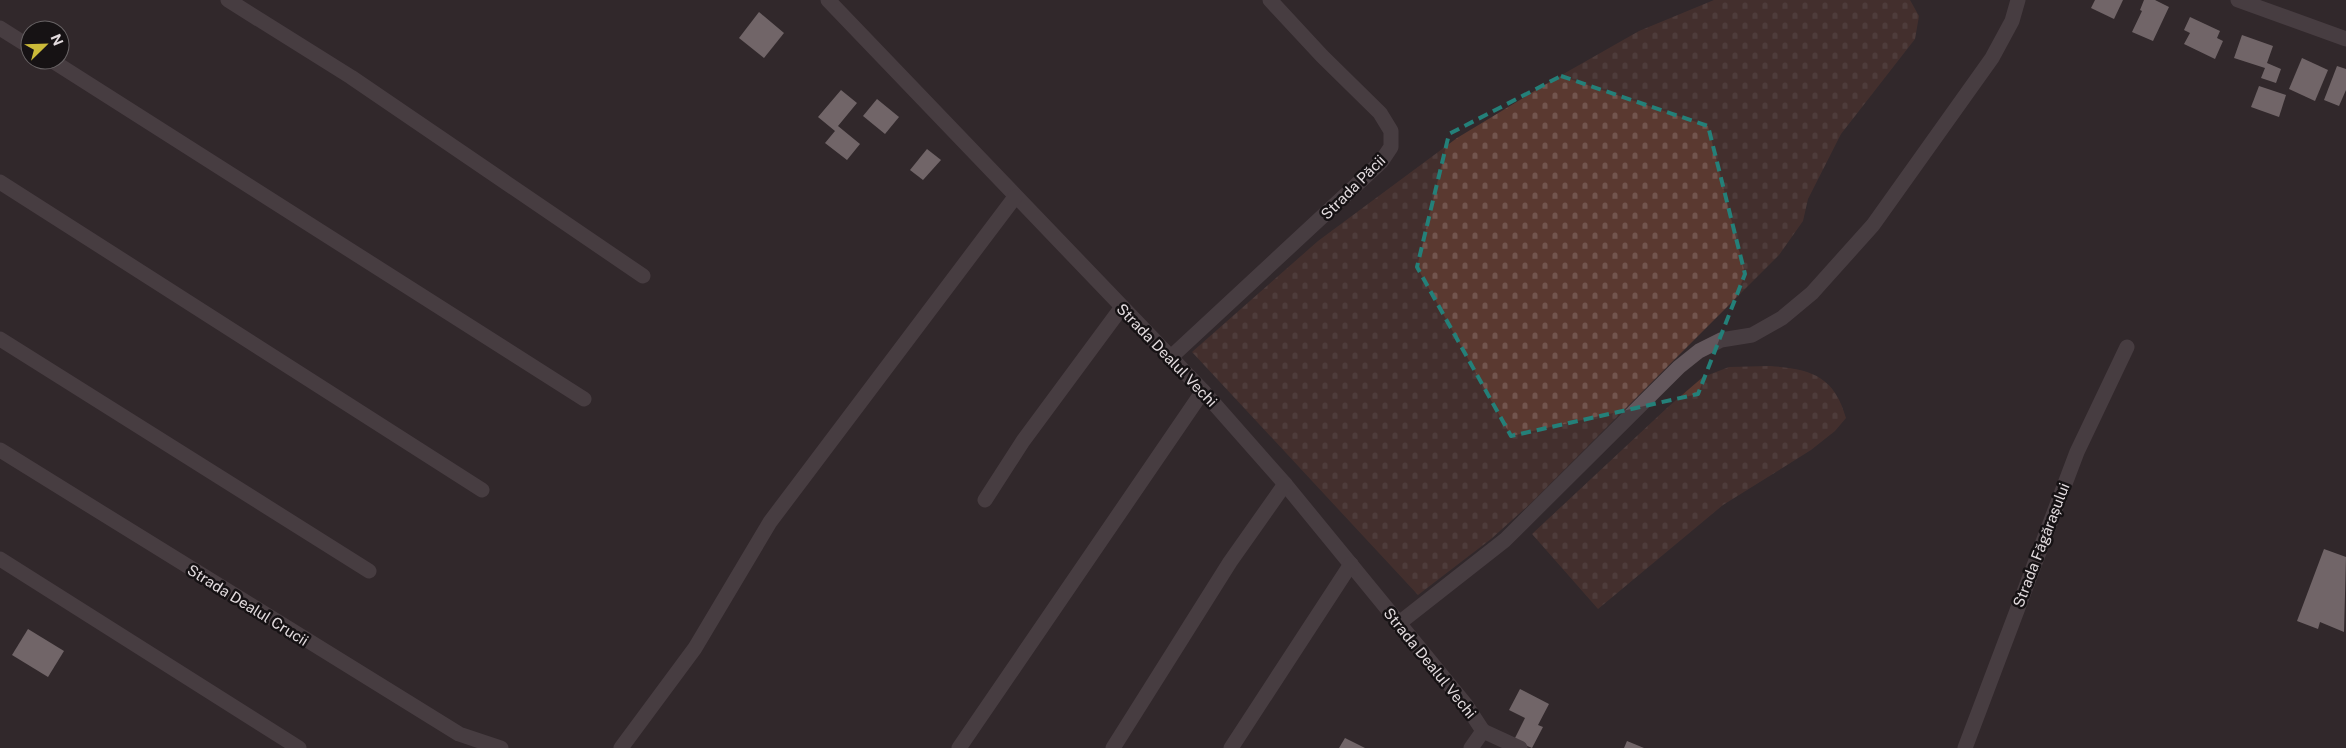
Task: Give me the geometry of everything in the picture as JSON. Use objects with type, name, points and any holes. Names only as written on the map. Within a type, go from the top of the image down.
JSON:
[{"type":"street","points":[[228,0],[350,78],[643,276]]},
{"type":"street","name":"Strada Dealul Vechi","points":[[828,0],[1203,391],[1285,484],[1466,705],[1483,731]]},
{"type":"street","name":"Strada Păcii","points":[[1171,357],[1382,162],[1391,147],[1391,131],[1380,113],[1322,56],[1270,0]]},
{"type":"street","points":[[1398,624],[1505,540],[1679,367],[1699,351],[1721,340],[1752,335],[1782,318],[1812,292],[1873,225],[1992,58],[2012,21],[2018,0]]},
{"type":"street","points":[[2238,0],[2346,39]]},
{"type":"street","points":[[0,28],[20,41]]},
{"type":"street","points":[[67,70],[584,399]]},
{"type":"street","points":[[0,182],[482,490]]},
{"type":"street","points":[[621,748],[695,648],[770,522],[1016,197]]},
{"type":"street","points":[[985,500],[1023,442],[1122,307]]},
{"type":"street","points":[[0,339],[369,571]]},
{"type":"street","name":"Strada Făgărașului","points":[[1965,748],[2078,452],[2127,347]]},
{"type":"street","points":[[959,748],[1203,391]]},
{"type":"street","name":"Strada Dealul Crucii","points":[[0,450],[459,734],[501,748]]},
{"type":"street","points":[[1113,748],[1230,562],[1285,484]]},
{"type":"street","points":[[0,559],[299,748]]},
{"type":"street","points":[[1231,748],[1350,564]]},
{"type":"street","points":[[1472,748],[1483,731],[1520,748]]},
{"type":"highlighted area","points":[[1561,76],[1708,126],[1745,274],[1698,394],[1511,436],[1417,267],[1449,134]]},
{"type":"green space","points":[[1714,0],[1910,0],[1919,16],[1915,39],[1841,134],[1808,199],[1803,221],[1779,255],[1530,504],[1491,539],[1418,595],[1192,352],[1318,241],[1457,138],[1639,31]]},
{"type":"green space","points":[[1770,366],[1808,372],[1827,383],[1835,392],[1846,418],[1835,431],[1811,450],[1723,505],[1598,609],[1532,534],[1668,407],[1703,377],[1729,367]]},
{"type":"building","points":[[2095,0],[2123,0],[2114,19],[2091,8]]},
{"type":"building","points":[[2144,0],[2155,0],[2169,7],[2153,41],[2132,32],[2142,11],[2140,10]]},
{"type":"building","points":[[759,12],[784,33],[764,58],[739,38]]},
{"type":"building","points":[[2190,17],[2220,31],[2217,38],[2223,41],[2215,59],[2184,44],[2190,33],[2184,30]]},
{"type":"building","points":[[2242,35],[2273,46],[2267,63],[2281,69],[2276,83],[2261,78],[2265,68],[2234,58]]},
{"type":"building","points":[[2302,58],[2328,70],[2315,101],[2289,89]]},
{"type":"building","points":[[2337,66],[2346,69],[2346,90],[2339,106],[2324,100]]},
{"type":"building","points":[[2259,86],[2286,95],[2279,117],[2251,107]]},
{"type":"building","points":[[841,90],[857,103],[838,126],[860,144],[847,160],[825,143],[835,131],[818,117]]},
{"type":"building","points":[[877,99],[899,117],[885,134],[863,116]]},
{"type":"building","points":[[927,149],[941,160],[923,180],[910,170]]},
{"type":"building","points":[[2324,549],[2346,557],[2344,632],[2320,622],[2318,629],[2297,621]]},
{"type":"building","points":[[28,629],[64,651],[48,677],[12,655]]},
{"type":"building","points":[[1520,689],[1549,704],[1538,725],[1543,727],[1532,748],[1514,740],[1525,718],[1509,710]]},
{"type":"building","points":[[1345,738],[1365,748],[1339,748]]},
{"type":"building","points":[[1627,741],[1644,748],[1624,748]]}]
